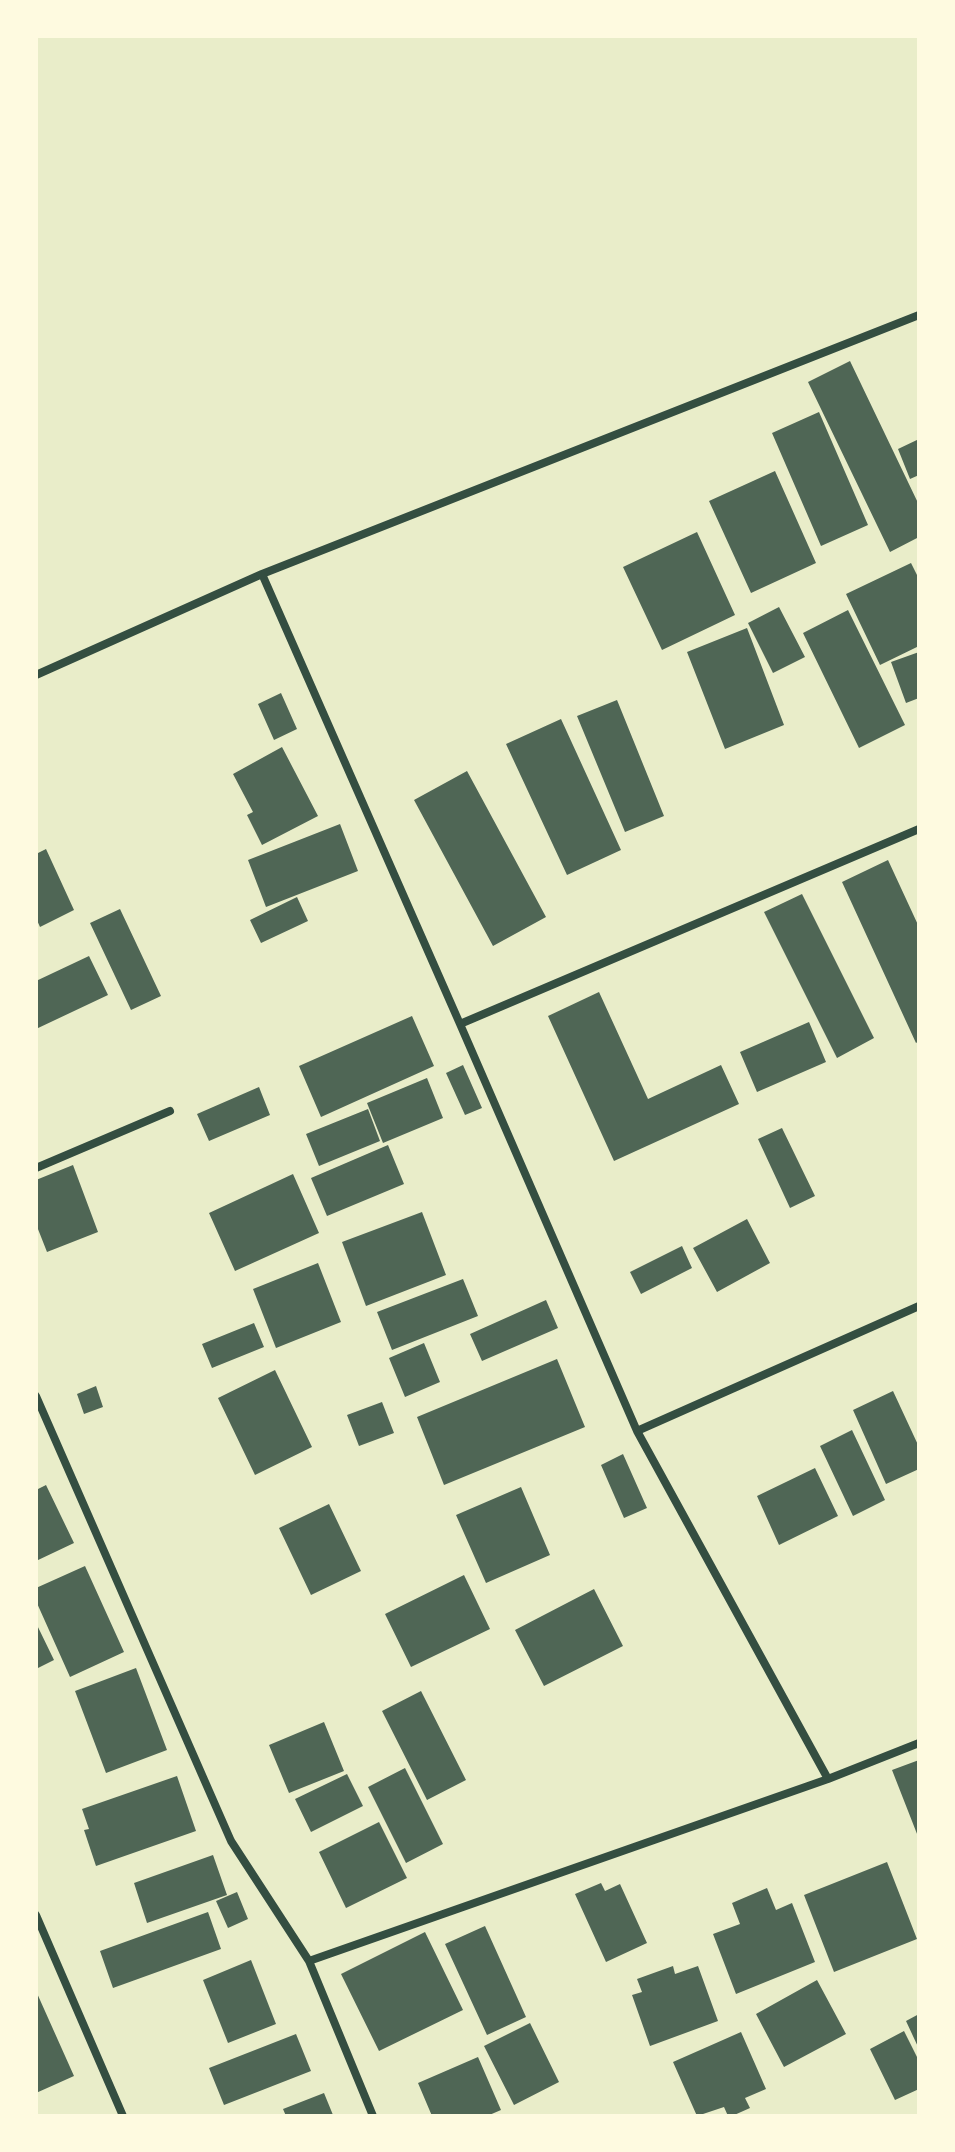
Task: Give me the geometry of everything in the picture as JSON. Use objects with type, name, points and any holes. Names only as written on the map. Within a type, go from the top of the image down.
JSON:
[{"type":"street","points":[[36,675],[262,574],[919,315]]},
{"type":"street","points":[[262,574],[637,1431],[828,1779]]},
{"type":"street","points":[[460,1024],[919,829]]},
{"type":"street","points":[[36,1168],[170,1111]]},
{"type":"street","points":[[637,1431],[919,1306]]},
{"type":"street","points":[[36,1396],[231,1841],[309,1961],[373,2116]]},
{"type":"street","points":[[309,1961],[828,1779],[919,1743]]},
{"type":"street","points":[[36,1915],[123,2116]]},
{"type":"building","points":[[850,361],[919,505],[919,537],[890,552],[808,382]]},
{"type":"building","points":[[819,412],[868,525],[821,546],[772,433]]},
{"type":"building","points":[[919,439],[919,475],[910,479],[898,449]]},
{"type":"building","points":[[775,471],[816,563],[751,593],[709,501]]},
{"type":"building","points":[[697,532],[735,615],[662,650],[623,567]]},
{"type":"building","points":[[911,563],[919,579],[919,646],[880,665],[846,594]]},
{"type":"building","points":[[779,607],[805,657],[773,673],[748,623]]},
{"type":"building","points":[[848,610],[905,725],[859,748],[803,633]]},
{"type":"building","points":[[747,628],[784,725],[725,749],[687,652]]},
{"type":"building","points":[[919,652],[919,698],[906,703],[891,662]]},
{"type":"building","points":[[281,693],[297,729],[274,740],[258,704]]},
{"type":"building","points":[[617,700],[664,816],[625,832],[577,716]]},
{"type":"building","points":[[561,719],[621,850],[567,875],[506,744]]},
{"type":"building","points":[[282,747],[318,816],[262,845],[247,815],[253,812],[233,774]]},
{"type":"building","points":[[467,771],[546,917],[493,946],[414,800]]},
{"type":"building","points":[[340,824],[358,871],[266,907],[248,860]]},
{"type":"building","points":[[46,849],[74,910],[40,927],[36,918],[36,854]]},
{"type":"building","points":[[888,860],[919,927],[919,1041],[916,1043],[842,882]]},
{"type":"building","points":[[802,894],[874,1038],[837,1058],[764,912]]},
{"type":"building","points":[[297,897],[308,921],[261,943],[250,920]]},
{"type":"building","points":[[120,909],[161,996],[131,1010],[90,923]]},
{"type":"building","points":[[89,956],[108,995],[36,1029],[36,981]]},
{"type":"building","points":[[599,992],[648,1099],[721,1065],[739,1104],[614,1161],[548,1016]]},
{"type":"building","points":[[412,1016],[434,1066],[321,1117],[299,1066]]},
{"type":"building","points":[[809,1022],[826,1062],[757,1092],[740,1052]]},
{"type":"building","points":[[463,1065],[482,1108],[465,1115],[446,1073]]},
{"type":"building","points":[[427,1078],[443,1118],[383,1143],[367,1103]]},
{"type":"building","points":[[259,1087],[270,1115],[209,1141],[197,1114]]},
{"type":"building","points":[[368,1109],[380,1141],[319,1166],[306,1134]]},
{"type":"building","points":[[782,1128],[815,1196],[790,1208],[758,1139]]},
{"type":"building","points":[[388,1145],[404,1184],[327,1216],[311,1178]]},
{"type":"building","points":[[73,1165],[98,1232],[47,1252],[36,1224],[36,1180]]},
{"type":"building","points":[[293,1174],[319,1233],[235,1271],[209,1213]]},
{"type":"building","points":[[422,1212],[446,1275],[366,1306],[342,1242]]},
{"type":"building","points":[[747,1219],[770,1263],[717,1292],[693,1248]]},
{"type":"building","points":[[682,1246],[692,1268],[641,1294],[630,1272]]},
{"type":"building","points":[[318,1263],[341,1322],[276,1348],[253,1289]]},
{"type":"building","points":[[463,1279],[478,1316],[392,1350],[377,1312]]},
{"type":"building","points":[[546,1300],[558,1328],[482,1361],[470,1334]]},
{"type":"building","points":[[254,1323],[264,1347],[212,1368],[202,1344]]},
{"type":"building","points":[[424,1343],[440,1382],[405,1397],[389,1358]]},
{"type":"building","points":[[557,1359],[585,1427],[444,1485],[417,1417]]},
{"type":"building","points":[[275,1370],[312,1447],[255,1475],[218,1398]]},
{"type":"building","points":[[96,1386],[103,1407],[84,1414],[77,1394]]},
{"type":"building","points":[[893,1391],[919,1447],[919,1469],[886,1484],[853,1410]]},
{"type":"building","points":[[382,1402],[394,1433],[359,1446],[347,1415]]},
{"type":"building","points":[[852,1430],[885,1500],[853,1516],[820,1446]]},
{"type":"building","points":[[623,1454],[647,1508],[624,1518],[601,1465]]},
{"type":"building","points":[[815,1468],[838,1516],[779,1545],[757,1496]]},
{"type":"building","points":[[46,1485],[74,1543],[36,1561],[36,1490]]},
{"type":"building","points":[[521,1487],[550,1555],[486,1583],[456,1515]]},
{"type":"building","points":[[329,1504],[361,1571],[311,1595],[279,1528]]},
{"type":"building","points":[[85,1566],[124,1652],[70,1677],[36,1601],[36,1588]]},
{"type":"building","points":[[464,1575],[490,1629],[411,1667],[385,1614]]},
{"type":"building","points":[[594,1589],[623,1646],[544,1686],[515,1630]]},
{"type":"building","points":[[36,1623],[54,1660],[36,1669]]},
{"type":"building","points":[[136,1668],[167,1750],[106,1773],[75,1691]]},
{"type":"building","points":[[421,1691],[466,1780],[427,1800],[382,1711]]},
{"type":"building","points":[[324,1722],[344,1771],[289,1793],[269,1745]]},
{"type":"building","points":[[919,1760],[919,1839],[892,1770]]},
{"type":"building","points":[[405,1768],[443,1844],[406,1863],[368,1787]]},
{"type":"building","points":[[347,1774],[363,1806],[311,1832],[295,1799]]},
{"type":"building","points":[[177,1776],[196,1831],[96,1866],[84,1830],[89,1829],[82,1809]]},
{"type":"building","points":[[379,1822],[407,1878],[346,1908],[319,1852]]},
{"type":"building","points":[[213,1855],[227,1895],[147,1923],[134,1883]]},
{"type":"building","points":[[887,1862],[917,1939],[834,1972],[804,1895]]},
{"type":"building","points":[[601,1883],[605,1891],[620,1884],[647,1943],[606,1962],[575,1894]]},
{"type":"building","points":[[767,1888],[776,1910],[792,1903],[815,1962],[736,1994],[713,1934],[740,1924],[732,1903]]},
{"type":"building","points":[[237,1892],[248,1919],[228,1928],[216,1901]]},
{"type":"building","points":[[208,1912],[221,1949],[113,1988],[100,1951]]},
{"type":"building","points":[[485,1926],[526,2017],[487,2035],[445,1944]]},
{"type":"building","points":[[425,1932],[463,2010],[379,2051],[341,1974]]},
{"type":"building","points":[[251,1960],[276,2024],[228,2043],[203,1980]]},
{"type":"building","points":[[673,1966],[675,1974],[698,1966],[718,2021],[650,2046],[632,1995],[642,1992],[637,1979]]},
{"type":"building","points":[[817,1980],[846,2034],[784,2067],[756,2014]]},
{"type":"building","points":[[36,1991],[74,2076],[36,2093]]},
{"type":"building","points":[[919,2014],[919,2049],[906,2021]]},
{"type":"building","points":[[530,2023],[559,2082],[514,2105],[484,2046]]},
{"type":"building","points":[[904,2031],[919,2061],[919,2089],[895,2100],[870,2049]]},
{"type":"building","points":[[741,2032],[766,2089],[745,2098],[750,2108],[732,2116],[728,2116],[724,2107],[697,2116],[673,2062]]},
{"type":"building","points":[[296,2034],[311,2071],[224,2105],[209,2068]]},
{"type":"building","points":[[478,2057],[501,2110],[487,2116],[432,2116],[418,2083]]},
{"type":"building","points":[[324,2093],[333,2115],[286,2116],[283,2109]]}]
